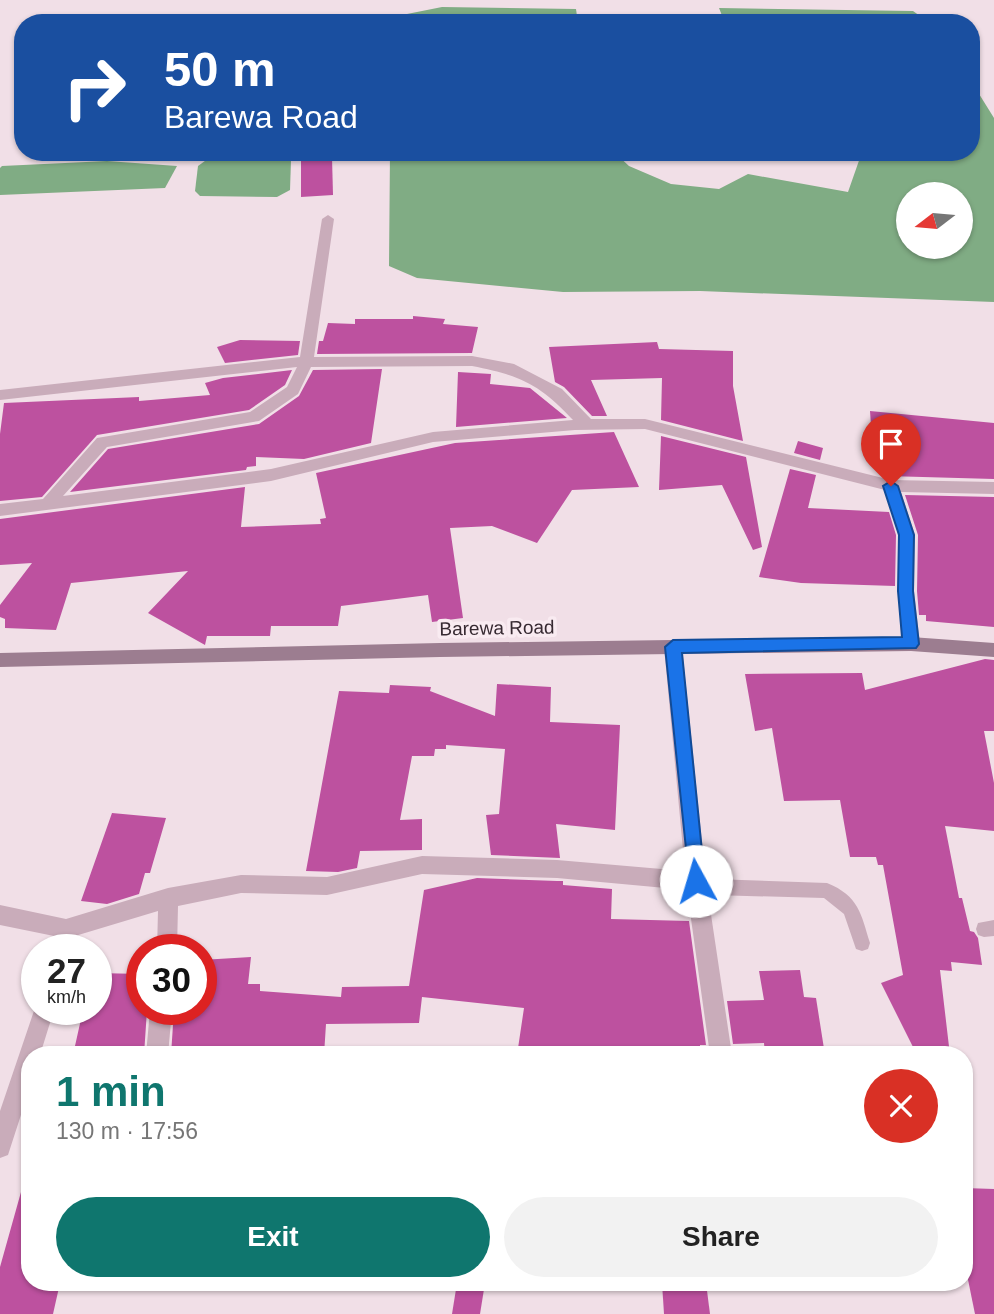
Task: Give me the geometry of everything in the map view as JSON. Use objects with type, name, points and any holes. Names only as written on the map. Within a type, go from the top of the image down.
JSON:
[{"type":"main road","name":"Barewa Road","points":[[0,660],[911,644],[994,650]]},
{"type":"street","points":[[47,504],[102,442],[254,417],[293,390],[306,362],[328,219]]},
{"type":"street","points":[[0,395],[306,362],[472,360],[514,369],[556,393],[587,425]]},
{"type":"street","points":[[0,510],[271,475],[433,437],[587,425],[645,424],[891,486],[994,488]]},
{"type":"street","points":[[891,486],[907,535],[906,591],[911,644]]},
{"type":"street","points":[[673,647],[696,881],[720,1046]]},
{"type":"street","points":[[0,915],[66,929],[168,898],[241,884],[327,886],[422,865],[557,869],[696,881]]},
{"type":"street","points":[[167,934],[168,898]]},
{"type":"street","points":[[65,934],[66,929]]},
{"type":"street","points":[[32,1046],[38,1025]]},
{"type":"street","points":[[158,1046],[160,1025]]},
{"type":"street","points":[[0,1147],[21,1080]]},
{"type":"lane","points":[[696,881],[712,887],[827,891],[851,909],[862,943]]},
{"type":"shaded area","points":[[442,7],[576,9],[577,14],[407,14]]},
{"type":"shaded area","points":[[719,8],[913,11],[917,14],[721,14]]},
{"type":"shaded area","points":[[980,95],[994,118],[994,302],[700,291],[563,292],[417,278],[389,266],[390,161],[624,161],[629,166],[671,184],[719,189],[748,174],[848,192],[859,161],[980,161]]},
{"type":"shaded area","points":[[107,161],[177,166],[165,188],[0,195],[2,166]]},
{"type":"shaded area","points":[[205,161],[291,161],[290,190],[277,197],[200,196],[195,191],[198,166]]},
{"type":"building","points":[[301,161],[332,161],[333,195],[301,197]]},
{"type":"building","points":[[413,316],[445,319],[443,324],[478,327],[472,353],[317,354],[319,341],[323,341],[328,323],[355,324],[355,319],[413,319]]},
{"type":"building","points":[[240,340],[300,341],[298,355],[225,363],[217,347]]},
{"type":"building","points":[[657,342],[659,349],[733,351],[733,386],[743,441],[661,420],[662,378],[591,380],[607,416],[592,416],[564,387],[555,382],[549,347]]},
{"type":"building","points":[[382,369],[371,443],[304,459],[256,457],[256,466],[247,467],[246,470],[70,492],[108,449],[259,424],[299,396],[313,370]]},
{"type":"building","points":[[292,370],[285,385],[249,410],[97,435],[42,497],[0,501],[0,434],[4,403],[139,397],[139,401],[210,395],[205,383],[223,378]]},
{"type":"building","points":[[458,372],[491,374],[490,384],[530,388],[567,418],[456,427]]},
{"type":"building","points":[[870,411],[994,423],[994,479],[887,476],[885,455],[873,454]]},
{"type":"building","points":[[614,432],[639,487],[572,490],[537,543],[492,526],[450,528],[463,618],[432,622],[428,595],[341,606],[338,626],[271,626],[270,636],[207,636],[205,645],[148,613],[188,571],[71,583],[56,630],[5,628],[5,619],[0,617],[0,605],[32,563],[0,565],[0,519],[245,487],[241,527],[321,524],[320,519],[326,518],[316,473],[455,443]]},
{"type":"building","points":[[661,436],[746,457],[762,547],[753,550],[722,485],[659,490]]},
{"type":"building","points":[[798,441],[823,448],[820,460],[794,453]]},
{"type":"building","points":[[790,469],[816,475],[808,508],[889,512],[896,535],[895,586],[801,583],[759,577]]},
{"type":"building","points":[[905,495],[994,497],[994,627],[926,621],[926,615],[919,615],[918,535]]},
{"type":"building","points":[[985,659],[994,660],[994,731],[984,731],[994,783],[994,831],[945,826],[959,898],[962,898],[970,931],[978,938],[982,965],[951,962],[952,971],[940,970],[949,1046],[912,1046],[881,983],[903,975],[883,865],[878,865],[876,857],[850,857],[840,800],[784,801],[772,728],[755,731],[745,674],[862,673],[865,690]]},
{"type":"building","points":[[497,684],[551,687],[550,722],[620,725],[615,830],[556,824],[560,858],[491,855],[486,815],[499,814],[505,749],[446,745],[446,749],[435,749],[434,756],[412,756],[400,820],[422,819],[422,850],[360,851],[357,868],[338,872],[306,871],[339,691],[389,693],[390,685],[431,687],[430,691],[495,716]]},
{"type":"building","points":[[112,813],[166,818],[150,873],[145,873],[139,894],[107,904],[81,901]]},
{"type":"building","points":[[477,878],[563,881],[563,885],[612,889],[611,919],[689,921],[706,1045],[518,1046],[524,1008],[422,997],[419,1023],[326,1024],[325,1046],[172,1046],[173,1025],[217,1025],[217,959],[251,957],[248,984],[260,984],[260,991],[341,997],[342,987],[409,986],[424,890]]},
{"type":"building","points":[[800,970],[804,997],[816,998],[824,1046],[733,1044],[727,1001],[764,1000],[759,971]]},
{"type":"building","points":[[112,973],[126,974],[126,1025],[146,1025],[145,1046],[75,1046],[80,1025],[112,1025]]},
{"type":"building","points":[[973,1188],[994,1189],[994,1314],[975,1314],[970,1291],[973,1291]]},
{"type":"building","points":[[21,1192],[21,1291],[58,1291],[53,1314],[0,1314],[0,1267]]},
{"type":"building","points":[[456,1291],[484,1291],[480,1314],[452,1314]]},
{"type":"building","points":[[663,1291],[707,1291],[710,1314],[664,1314]]},
{"type":"route","points":[[696,881],[673,647],[911,644],[906,591],[907,535],[891,486]]}]
